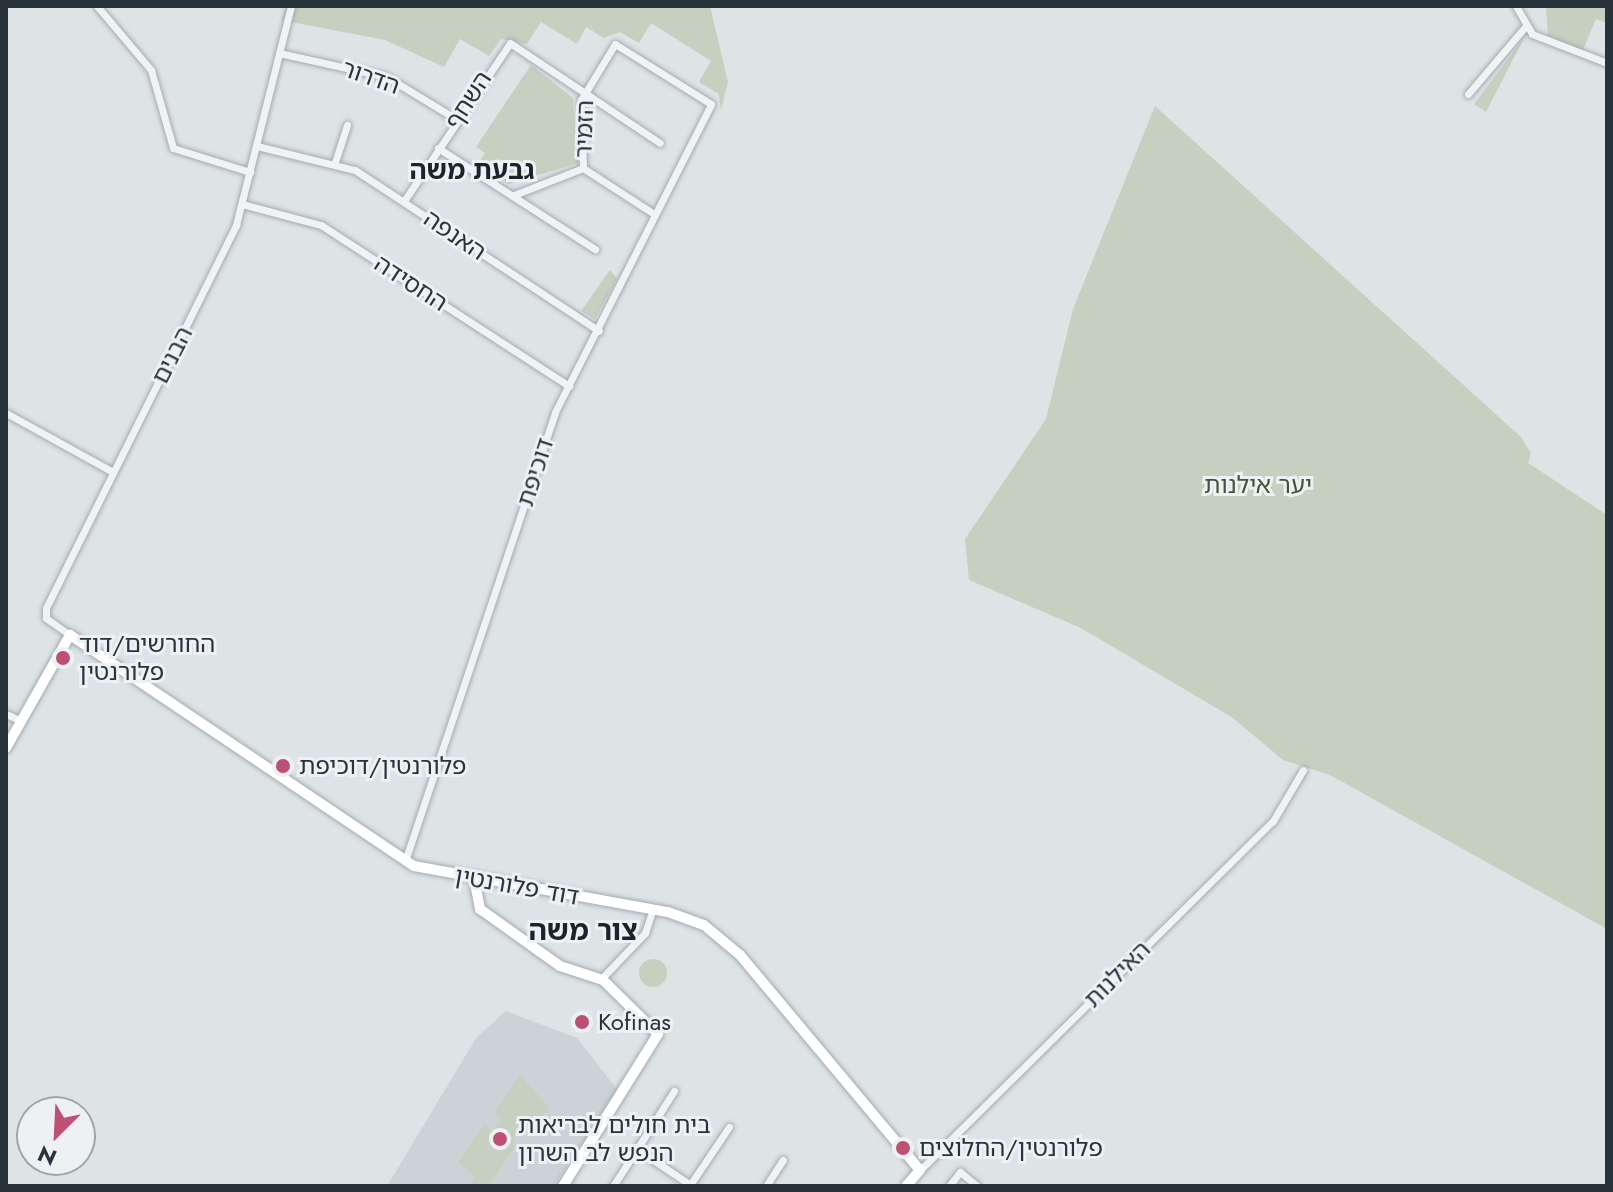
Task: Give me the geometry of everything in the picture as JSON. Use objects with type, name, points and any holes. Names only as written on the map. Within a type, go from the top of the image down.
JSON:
[{"type":"street","points":[[97,6],[151,70],[173,148],[250,172]]},
{"type":"street","name":"הבנים","points":[[70,635],[46,618],[46,608],[242,204],[291,6]]},
{"type":"street","points":[[1516,6],[1524,28],[1607,63]]},
{"type":"street","points":[[1468,94],[1524,28]]},
{"type":"street","name":"השחף","points":[[404,201],[456,119],[510,43],[584,91]]},
{"type":"street","name":"הזמיר","points":[[514,195],[583,168],[584,91],[620,43],[711,104]]},
{"type":"street","name":"הדרור","points":[[279,53],[387,77],[456,119]]},
{"type":"street","points":[[584,91],[660,143]]},
{"type":"street","name":"דוכיפת","points":[[405,861],[569,386],[711,104]]},
{"type":"street","points":[[335,162],[347,125]]},
{"type":"street","name":"האנפה","points":[[257,146],[335,162],[404,201],[599,331]]},
{"type":"street","points":[[438,148],[595,249]]},
{"type":"street","points":[[583,168],[654,214]]},
{"type":"street","name":"החסידה","points":[[242,204],[321,225],[569,386]]},
{"type":"street","points":[[6,413],[113,472]]},
{"type":"street","points":[[6,748],[70,635]]},
{"type":"street","name":"דוד פלורנטין","points":[[70,635],[405,861],[474,878],[653,909],[696,921],[728,942],[920,1170]]},
{"type":"street","points":[[6,714],[21,721]]},
{"type":"street","name":"האילנות","points":[[920,1170],[1273,821],[1303,770]]},
{"type":"street","points":[[474,878],[480,909],[560,966],[601,979],[653,1026],[658,1042],[567,1185]]},
{"type":"street","points":[[601,979],[645,933],[653,909]]},
{"type":"street","points":[[613,1186],[674,1091]]},
{"type":"street","points":[[637,1149],[691,1185],[729,1127]]},
{"type":"street","points":[[766,1186],[783,1160]]},
{"type":"street","points":[[911,1184],[920,1170]]},
{"type":"street","points":[[949,1186],[960,1172],[977,1186]]},
{"type":"shaded area","name":"בית חולים לבריאות הנפש לב השרון","points":[[506,1011],[577,1038],[617,1089],[554,1186],[387,1186],[476,1038]]},
{"type":"green space","points":[[287,6],[710,6],[728,82],[721,110],[719,94],[699,82],[711,61],[651,23],[639,43],[620,32],[604,38],[586,27],[577,44],[541,22],[527,44],[501,39],[489,56],[460,39],[444,67],[385,40],[281,20]]},
{"type":"green space","points":[[1546,6],[1607,6],[1607,23],[1596,19],[1583,50],[1548,36]]},
{"type":"green space","points":[[1524,38],[1486,112],[1474,104]]},
{"type":"green space","points":[[531,65],[573,98],[578,163],[509,184],[477,166],[485,153],[476,147]]},
{"type":"green space","name":"יער אילנות","points":[[1155,106],[1521,437],[1531,453],[1528,463],[1607,515],[1607,929],[1330,775],[1283,760],[1233,718],[1081,628],[969,580],[965,539],[1046,419],[1073,309]]},
{"type":"green space","points":[[610,270],[617,279],[595,319],[581,311]]},
{"type":"green space","points":[[653,959],[663,963],[667,973],[663,983],[653,987],[643,983],[639,973],[643,963]]},
{"type":"green space","points":[[520,1075],[549,1107],[531,1133],[515,1134],[514,1148],[489,1186],[469,1186],[476,1178],[458,1162],[485,1124],[492,1131],[502,1119],[494,1112]]},
{"type":"place","name":"החורשים/דוד פלורנטין","points":[[63,658]]},
{"type":"place","name":"פלורנטין/דוכיפת","points":[[283,766]]},
{"type":"place","name":"Kofinas","points":[[582,1022]]},
{"type":"place","name":"בית חולים לבריאות הנפש לב השרון","points":[[500,1139]]},
{"type":"place","name":"פלורנטין/החלוצים","points":[[903,1148]]},
{"type":"district","name":"גבעת משה","points":[[472,171]]},
{"type":"district","name":"צור משה","points":[[583,931]]}]
